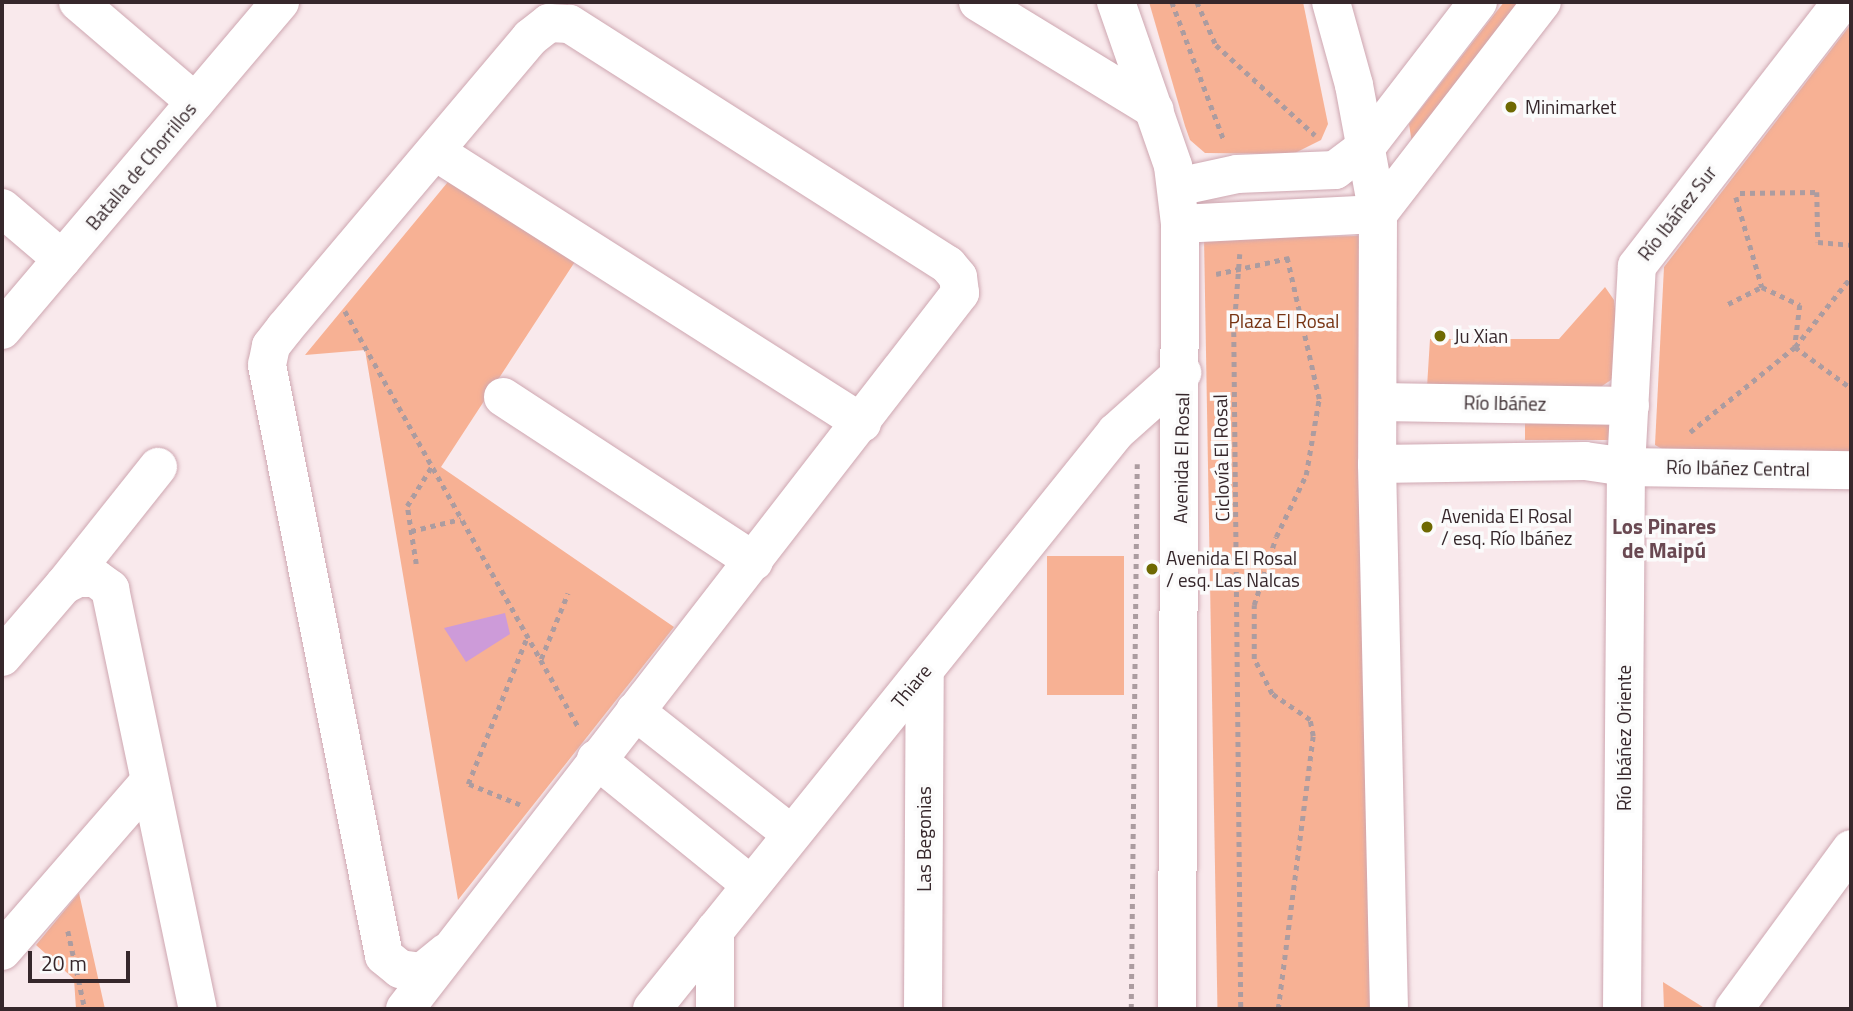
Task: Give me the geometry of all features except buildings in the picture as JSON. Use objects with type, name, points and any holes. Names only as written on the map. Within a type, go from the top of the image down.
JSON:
[{"type":"street","points":[[78,2],[195,102]]},
{"type":"street","name":"Batalla de Chorrillos","points":[[2,330],[280,2]]},
{"type":"street","points":[[978,2],[1155,110]]},
{"type":"street","name":"Avenida El Rosal","points":[[1116,2],[1155,110],[1177,187],[1180,224],[1182,373],[1177,1009]]},
{"type":"street","points":[[1331,2],[1367,146],[1378,214],[1377,464],[1389,1009]]},
{"type":"street","points":[[1177,187],[1237,174],[1335,170],[1367,146],[1478,2]]},
{"type":"street","points":[[1180,224],[1378,214],[1542,2]]},
{"type":"street","name":"Río Ibáñez Sur","points":[[1636,467],[1630,406],[1637,266],[1842,2]]},
{"type":"street","points":[[405,1009],[596,760],[948,314],[960,293],[958,277],[948,265],[589,33],[569,24],[549,23],[530,38],[271,346],[267,365],[384,956],[400,969],[422,972],[447,952]]},
{"type":"street","points":[[436,152],[862,423]]},
{"type":"street","points":[[2,208],[62,259]]},
{"type":"street","name":"Thiare","points":[[652,1009],[789,833],[925,670],[1115,432],[1182,373]]},
{"type":"street","points":[[503,397],[754,561]]},
{"type":"street","name":"Río Ibáñez","points":[[1379,402],[1630,406]]},
{"type":"street","points":[[1377,464],[1586,461],[1636,467]]},
{"type":"street","points":[[2,657],[158,467]]},
{"type":"street","name":"Río Ibáñez Central","points":[[1636,467],[1851,470]]},
{"type":"street","name":"Río Ibáñez Oriente","points":[[1622,1009],[1636,467]]},
{"type":"street","points":[[64,584],[78,578],[95,578],[110,589],[117,606],[149,782],[198,1009]]},
{"type":"street","name":"Las Begonias","points":[[923,1009],[925,670]]},
{"type":"street","points":[[635,711],[789,833]]},
{"type":"street","points":[[596,760],[750,884]]},
{"type":"street","points":[[2,951],[149,782]]},
{"type":"street","points":[[1734,1009],[1851,849]]},
{"type":"street","points":[[715,930],[715,1009]]},
{"type":"path","points":[[1172,2],[1237,174]]},
{"type":"path","points":[[1198,2],[1216,45],[1326,146],[1335,170]]},
{"type":"path","points":[[1795,347],[1800,304],[1762,287],[1735,193],[1817,192],[1818,242],[1851,245]]},
{"type":"path","name":"Ciclovía El Rosal","points":[[1240,220],[1234,332],[1241,1009]]},
{"type":"path","points":[[1182,277],[1238,272],[1300,254]]},
{"type":"path","points":[[1278,1009],[1313,736],[1310,720],[1272,694],[1254,659],[1254,605],[1276,537],[1307,475],[1320,399],[1287,258]]},
{"type":"path","points":[[1636,467],[1795,347],[1851,277]]},
{"type":"path","points":[[327,279],[596,760]]},
{"type":"path","points":[[1728,304],[1762,287]]},
{"type":"path","points":[[1795,347],[1851,388]]},
{"type":"path","points":[[1131,1009],[1134,547],[1140,410]]},
{"type":"path","points":[[416,564],[407,506],[432,467]]},
{"type":"path","points":[[411,531],[461,519]]},
{"type":"path","points":[[540,660],[568,593]]},
{"type":"path","points":[[520,805],[468,784],[527,636]]},
{"type":"path","points":[[59,886],[85,1009]]},
{"type":"green space","points":[[1149,2],[1303,2],[1328,124],[1321,140],[1293,154],[1205,153],[1190,140]]},
{"type":"green space","points":[[1504,2],[1525,2],[1412,143],[1409,124]]},
{"type":"green space","points":[[1851,24],[1851,454],[1673,455],[1655,445],[1664,267]]},
{"type":"green space","points":[[452,177],[578,257],[441,467],[674,627],[458,900],[365,350],[305,355]]},
{"type":"green space","name":"Plaza El Rosal","points":[[1360,236],[1373,1009],[1217,1009],[1204,239]]},
{"type":"green space","points":[[1605,287],[1614,300],[1621,360],[1611,380],[1596,390],[1427,387],[1430,339],[1559,339]]},
{"type":"green space","points":[[1525,422],[1614,422],[1614,440],[1525,440]]},
{"type":"green space","points":[[1047,556],[1124,556],[1124,695],[1047,695]]},
{"type":"green space","points":[[79,893],[105,1009],[76,1009],[74,979],[36,945]]},
{"type":"green space","points":[[1663,982],[1706,1009],[1664,1009]]},
{"type":"shaded area","points":[[505,613],[510,634],[466,662],[444,628]]},
{"type":"place","name":"Minimarket","points":[[1511,107]]},
{"type":"place","name":"Ju Xian","points":[[1440,336]]},
{"type":"place","name":"Avenida El Rosal / esq. Río Ibáñez","points":[[1427,527]]},
{"type":"place","name":"Avenida El Rosal / esq. Las Nalcas","points":[[1152,569]]},
{"type":"district","name":"Los Pinares de Maipú","points":[[1664,538]]}]
